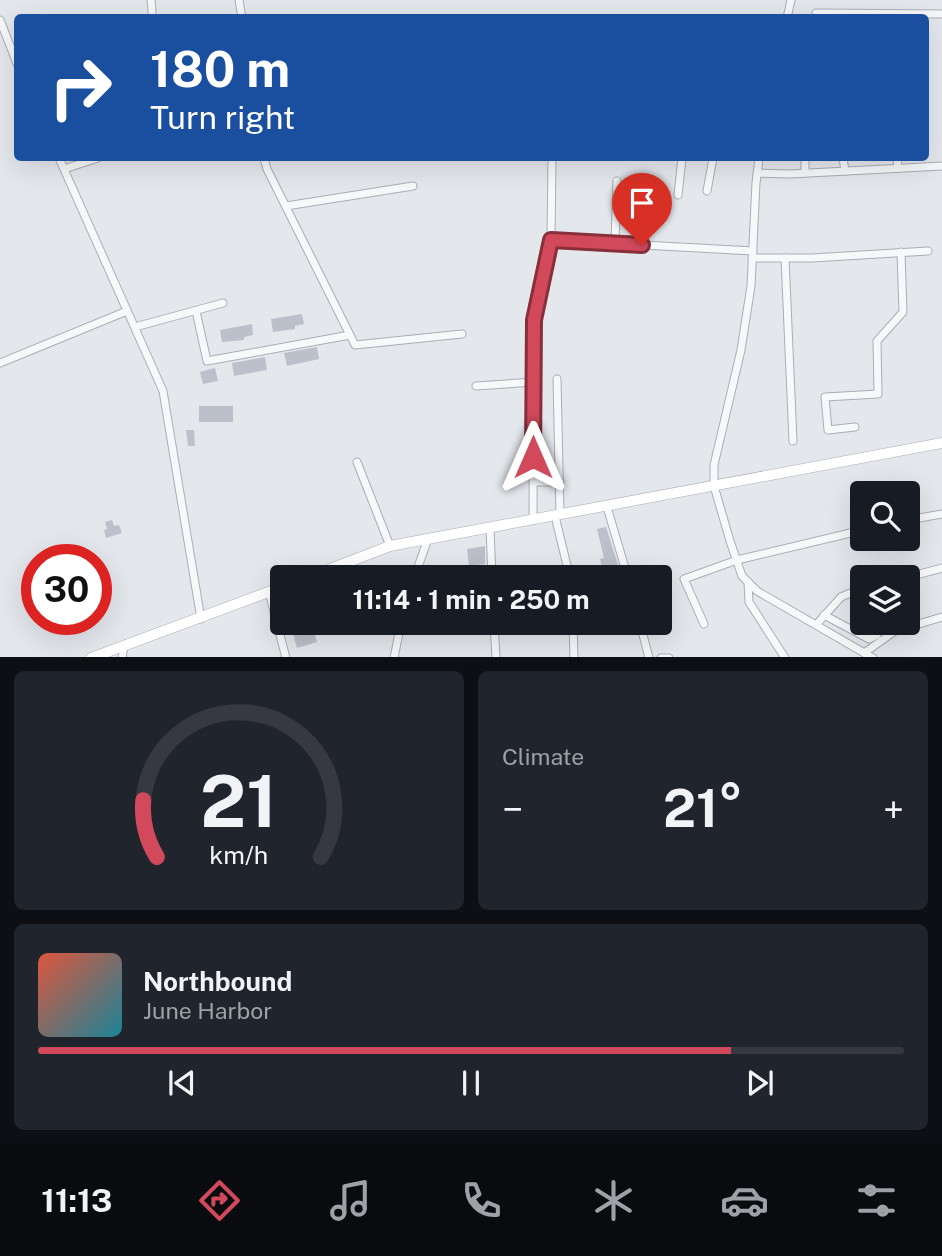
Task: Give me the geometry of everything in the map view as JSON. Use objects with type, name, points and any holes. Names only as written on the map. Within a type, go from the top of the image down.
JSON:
[{"type":"street","points":[[151,0],[152,12]]},
{"type":"street","points":[[816,13],[832,14]]},
{"type":"street","points":[[0,20],[14,56]]},
{"type":"street","points":[[60,161],[163,391],[201,619]]},
{"type":"street","points":[[64,169],[89,161]]},
{"type":"street","points":[[265,161],[355,345],[462,334]]},
{"type":"street","points":[[533,520],[534,320],[551,240],[552,161]]},
{"type":"street","points":[[678,195],[682,161]]},
{"type":"street","points":[[707,191],[712,161]]},
{"type":"street","points":[[759,161],[751,286],[741,350],[714,465],[714,486],[742,576],[757,591],[873,657]]},
{"type":"street","points":[[805,161],[805,173]]},
{"type":"street","points":[[843,161],[845,171]]},
{"type":"street","points":[[897,161],[898,168]]},
{"type":"street","points":[[757,173],[942,166]]},
{"type":"street","points":[[615,243],[617,181]]},
{"type":"street","points":[[286,206],[413,186]]},
{"type":"street","points":[[551,240],[785,258],[928,251]]},
{"type":"street","points":[[855,427],[828,430],[825,397],[878,394],[877,341],[903,312],[901,252]]},
{"type":"street","points":[[785,258],[793,441]]},
{"type":"street","points":[[135,327],[223,303]]},
{"type":"street","points":[[196,311],[207,361],[350,335]]},
{"type":"street","points":[[0,363],[127,312]]},
{"type":"street","points":[[557,379],[561,482],[557,516],[567,565]]},
{"type":"street","points":[[476,386],[534,382]]},
{"type":"street","points":[[340,565],[390,545],[942,443]]},
{"type":"street","points":[[357,462],[390,545]]},
{"type":"street","points":[[533,482],[561,482]]},
{"type":"street","points":[[607,507],[624,565]]},
{"type":"street","points":[[920,518],[942,514]]},
{"type":"street","points":[[490,528],[491,565]]},
{"type":"street","points":[[704,624],[684,579],[737,560],[850,533]]},
{"type":"street","points":[[419,565],[428,539]]},
{"type":"street","points":[[920,574],[942,568]]},
{"type":"street","points":[[748,582],[749,602],[785,657]]},
{"type":"street","points":[[91,657],[269,592],[286,657]]},
{"type":"street","points":[[816,625],[841,597],[850,593]]},
{"type":"street","points":[[824,615],[850,629]]},
{"type":"street","points":[[864,653],[895,631],[942,617]]},
{"type":"street","points":[[394,657],[398,635]]},
{"type":"street","points":[[495,635],[496,657]]},
{"type":"street","points":[[574,635],[575,657]]},
{"type":"street","points":[[643,635],[649,657]]},
{"type":"street","points":[[122,657],[124,646]]},
{"type":"street","points":[[661,657],[669,657]]},
{"type":"building","points":[[302,314],[304,324],[295,326],[295,329],[273,332],[271,319]]},
{"type":"building","points":[[252,324],[253,335],[244,337],[244,340],[222,342],[220,330]]},
{"type":"building","points":[[317,347],[319,359],[287,366],[284,353]]},
{"type":"building","points":[[265,357],[267,370],[234,376],[232,363]]},
{"type":"building","points":[[215,368],[218,381],[203,384],[200,372]]},
{"type":"building","points":[[199,406],[233,406],[233,422],[199,422]]},
{"type":"building","points":[[186,430],[194,430],[195,446],[188,446]]},
{"type":"building","points":[[112,520],[114,526],[119,525],[122,533],[106,538],[105,522]]},
{"type":"building","points":[[606,527],[618,565],[601,565],[600,559],[604,558],[597,529]]},
{"type":"building","points":[[485,546],[485,564],[469,565],[467,549]]},
{"type":"building","points":[[293,635],[315,635],[317,642],[297,648]]},
{"type":"route","points":[[533,457],[534,320],[551,240],[642,245]]}]
